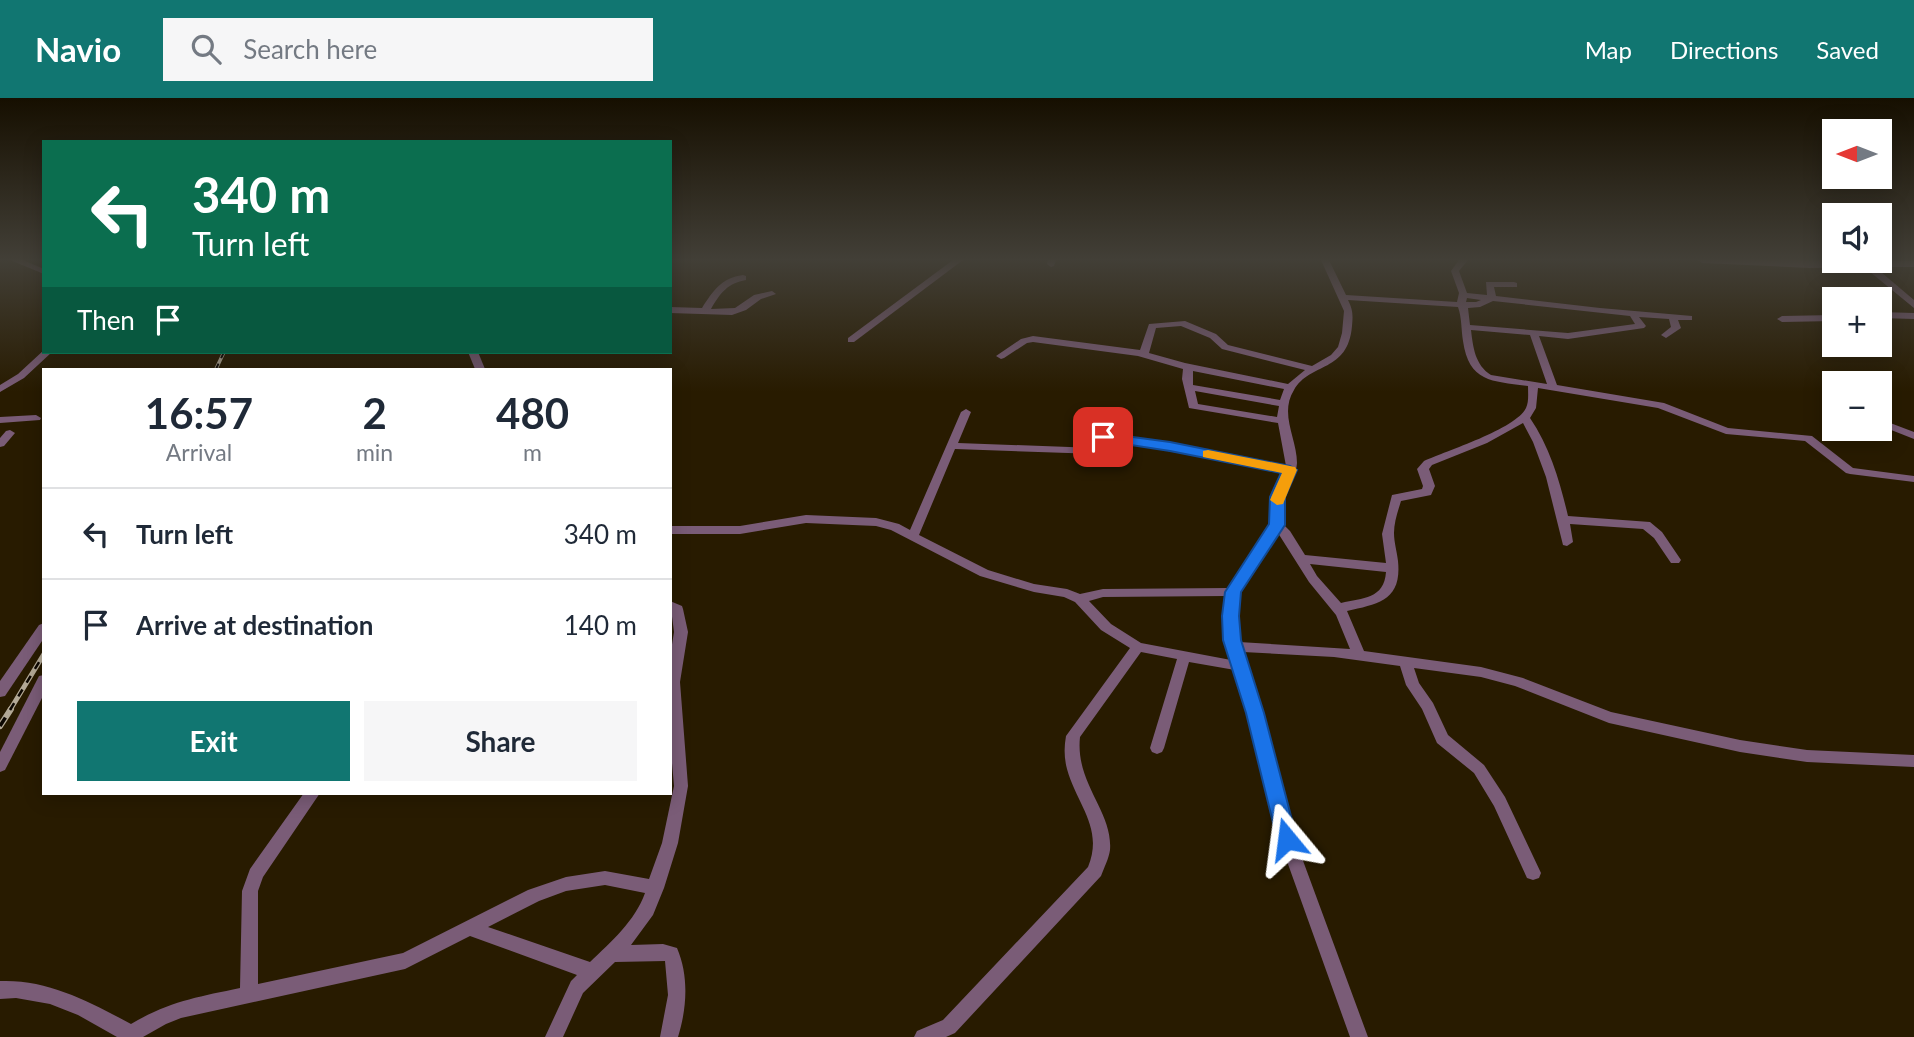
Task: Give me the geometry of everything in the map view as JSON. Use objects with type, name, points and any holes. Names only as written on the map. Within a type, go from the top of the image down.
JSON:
[{"type":"street","points":[[704,312],[710,304]]},
{"type":"street","points":[[672,310],[739,311],[746,304]]},
{"type":"street","points":[[851,340],[899,304]]},
{"type":"street","points":[[1345,304],[1349,320],[1342,348],[1290,387],[1283,404],[1292,464],[1277,497],[1277,525],[1233,592],[1230,616],[1234,647],[1255,713],[1287,839],[1359,1037]]},
{"type":"street","points":[[1463,304],[1469,349],[1482,375],[1660,405],[1726,431],[1808,438],[1850,471],[1914,480]]},
{"type":"street","points":[[1543,304],[1689,318]]},
{"type":"street","points":[[1466,327],[1568,336],[1641,326],[1633,314]]},
{"type":"street","points":[[1892,315],[1914,316]]},
{"type":"street","points":[[1666,335],[1676,328],[1673,317]]},
{"type":"street","points":[[1782,319],[1822,318]]},
{"type":"street","points":[[1144,354],[1152,326],[1182,323],[1213,336],[1225,347],[1312,369]]},
{"type":"street","points":[[1534,334],[1553,387]]},
{"type":"street","points":[[1001,356],[1024,341],[1033,339],[1144,354],[1290,387]]},
{"type":"street","points":[[0,389],[21,376],[45,354]]},
{"type":"street","points":[[1188,366],[1193,406],[1284,421]]},
{"type":"street","points":[[1339,608],[1377,598],[1386,592],[1391,584],[1388,534],[1396,498],[1427,492],[1429,486],[1423,470],[1428,463],[1484,442],[1524,417],[1530,411],[1533,384]]},
{"type":"street","points":[[1189,387],[1283,404]]},
{"type":"street","points":[[913,536],[966,412]]},
{"type":"street","points":[[1524,417],[1536,437],[1564,520],[1567,542]]},
{"type":"street","points":[[0,419],[37,418]]},
{"type":"street","points":[[1892,427],[1914,436]]},
{"type":"street","points":[[0,444],[10,433]]},
{"type":"street","points":[[953,446],[1098,451],[1102,448],[1101,439],[1106,437],[1290,470]]},
{"type":"street","points":[[672,530],[740,530],[806,519],[857,519],[895,527],[984,573],[1034,588],[1067,593],[1079,599],[1106,627],[1138,647],[1239,666]]},
{"type":"street","points":[[1564,520],[1646,525],[1658,535],[1675,560]]},
{"type":"street","points":[[1277,525],[1313,579],[1339,608],[1359,655]]},
{"type":"street","points":[[1301,559],[1392,569]]},
{"type":"street","points":[[1079,599],[1103,593],[1233,592]]},
{"type":"street","points":[[554,1037],[577,987],[635,926],[656,888],[679,802],[679,756],[673,682],[681,621],[677,609],[672,606]]},
{"type":"street","points":[[0,692],[42,631]]},
{"type":"street","points":[[923,1037],[949,1027],[1095,871],[1102,849],[1099,831],[1073,766],[1070,749],[1073,736],[1138,647]]},
{"type":"street","points":[[1234,647],[1359,655],[1480,672],[1518,682],[1609,717],[1740,746],[1782,754],[1902,760]]},
{"type":"street","points":[[1157,748],[1184,657]]},
{"type":"street","points":[[1405,661],[1413,685],[1427,706],[1442,739],[1479,769],[1500,802],[1533,873]]},
{"type":"street","points":[[0,766],[42,684]]},
{"type":"street","points":[[248,994],[250,891],[257,874],[311,795]]},
{"type":"street","points":[[0,990],[19,988],[75,1004],[128,1035],[181,1009],[405,961],[534,895],[566,884],[605,878],[656,888]]},
{"type":"street","points":[[471,929],[591,971]]},
{"type":"street","points":[[609,954],[671,954],[675,961],[676,998],[668,1037]]},
{"type":"railway","points":[[216,368],[223,354]]},
{"type":"railway","points":[[10,710],[42,657]]},
{"type":"railway","points":[[0,726],[11,709]]},
{"type":"slow traffic","points":[[1208,454],[1290,470],[1277,500]]},
{"type":"route","points":[[1103,437],[1290,470],[1277,497],[1277,525],[1233,592],[1230,616],[1232,640],[1255,713],[1287,839]]}]
